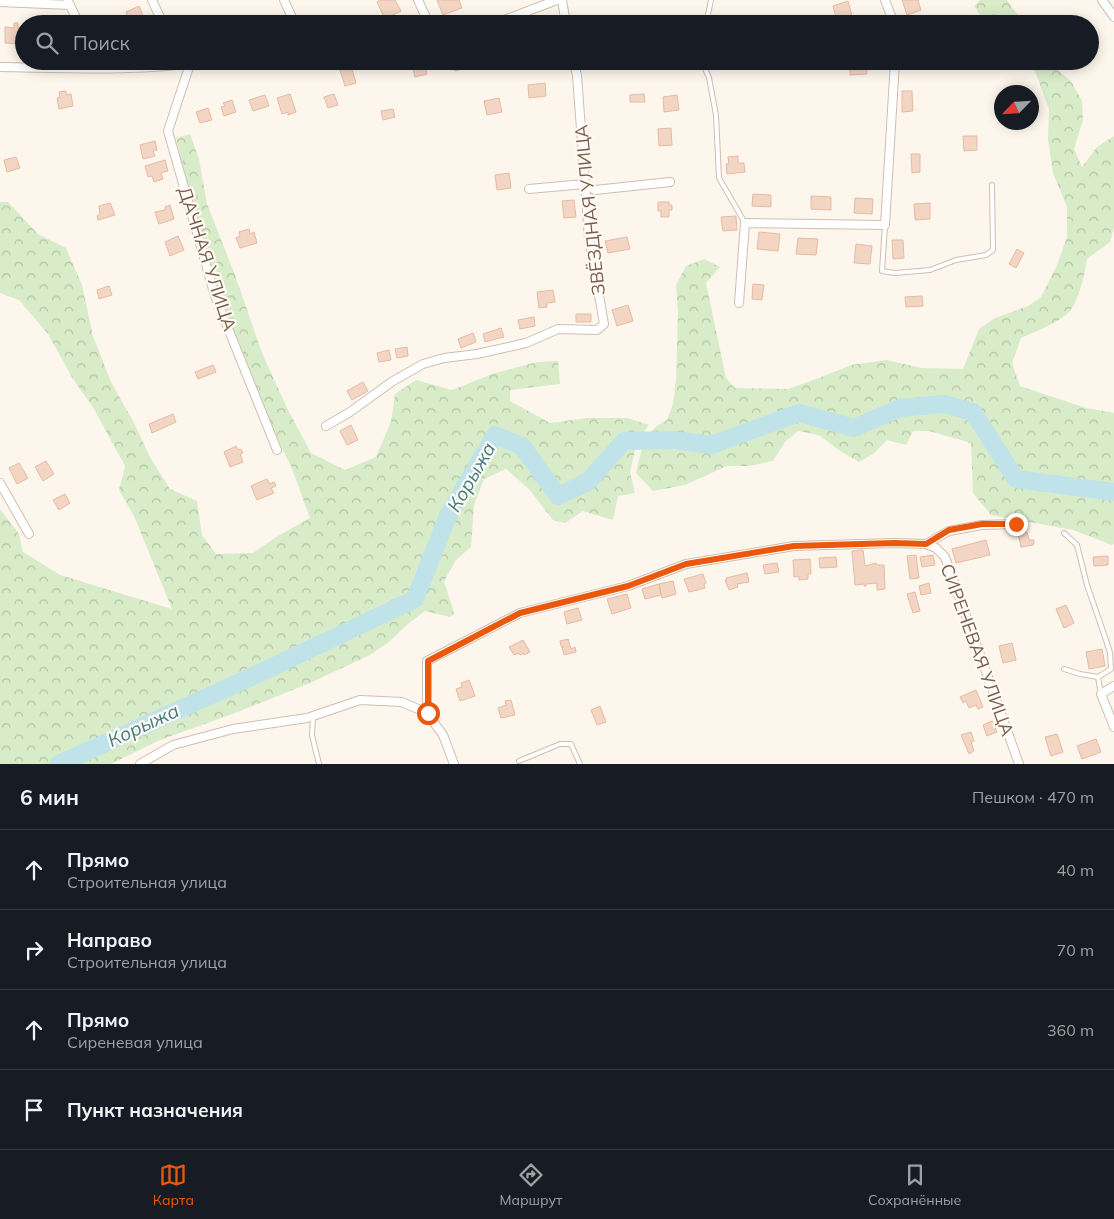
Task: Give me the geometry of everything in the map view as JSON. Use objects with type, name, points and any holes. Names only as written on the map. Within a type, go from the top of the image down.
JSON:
[{"type":"street","points":[[152,0],[159,15]]},
{"type":"street","points":[[284,0],[291,15]]},
{"type":"street","points":[[418,0],[425,15]]},
{"type":"street","points":[[562,0],[564,15]]},
{"type":"street","points":[[885,0],[891,15]]},
{"type":"street","points":[[1102,0],[1114,17]]},
{"type":"street","points":[[517,15],[554,1]]},
{"type":"street","points":[[0,2],[69,2],[74,15]]},
{"type":"street","points":[[0,67],[15,67]]},
{"type":"street","name":"ДАЧНАЯ УЛИЦА","points":[[188,70],[168,131],[215,296],[278,450]]},
{"type":"street","name":"ЗВЁЗДНАЯ УЛИЦА","points":[[326,426],[350,412],[393,381],[423,364],[444,358],[477,354],[526,343],[558,329],[597,330],[604,324],[589,238],[576,70]]},
{"type":"street","points":[[739,303],[745,223],[885,226],[894,70]]},
{"type":"street","points":[[529,189],[584,184],[595,190],[670,182]]},
{"type":"street","points":[[0,483],[29,534]]},
{"type":"street","name":"СИРЕНЕВАЯ УЛИЦА","points":[[926,544],[949,530],[982,524],[1016,524]]},
{"type":"street","name":"СИРЕНЕВАЯ УЛИЦА","points":[[428,713],[428,661],[520,613],[628,586],[686,564],[794,546],[926,544],[936,548],[945,557],[1019,764]]},
{"type":"street","points":[[1114,686],[1102,694],[1114,728]]},
{"type":"street","points":[[140,764],[174,745],[233,729],[313,716],[360,700],[402,702],[428,713],[443,735],[454,764]]},
{"type":"lane","points":[[708,15],[711,0]]},
{"type":"lane","points":[[706,70],[716,115],[718,178],[745,223]]},
{"type":"lane","points":[[885,226],[882,271],[895,273],[930,270],[956,260],[986,256],[993,250],[992,185]]},
{"type":"lane","points":[[1064,533],[1077,545],[1087,585],[1110,653],[1111,669],[1098,677],[1064,669]]},
{"type":"lane","points":[[1098,677],[1102,694]]},
{"type":"lane","points":[[313,716],[312,734],[320,764]]},
{"type":"lane","points":[[519,761],[560,744],[571,744],[580,764]]},
{"type":"green space","points":[[980,0],[1007,0],[1018,15],[980,15],[974,6]]},
{"type":"green space","points":[[1058,70],[1071,81],[1082,101],[1083,120],[1074,149],[1082,167],[1097,147],[1114,136],[1114,227],[1110,242],[1087,259],[1080,288],[1071,310],[1045,328],[1021,338],[1012,363],[1020,386],[1086,408],[1114,413],[1114,544],[1112,545],[1073,530],[991,515],[973,493],[971,443],[929,431],[913,431],[906,445],[887,440],[873,454],[859,462],[840,451],[819,435],[798,431],[785,442],[773,461],[749,466],[727,466],[685,485],[653,491],[636,473],[642,448],[648,435],[667,420],[673,404],[676,379],[678,311],[676,285],[686,266],[704,259],[720,267],[706,283],[726,378],[735,388],[788,389],[851,365],[887,360],[921,368],[963,369],[979,329],[995,318],[1028,306],[1041,297],[1057,265],[1067,237],[1067,207],[1053,173],[1048,140],[1049,109],[1035,71]]},
{"type":"green space","points":[[190,134],[199,159],[207,204],[235,275],[262,353],[287,408],[311,453],[345,470],[376,457],[391,422],[395,394],[416,380],[452,390],[492,374],[537,362],[558,361],[560,384],[510,390],[510,401],[550,423],[587,418],[627,418],[649,425],[637,441],[630,472],[635,493],[618,496],[613,520],[583,511],[565,523],[553,520],[529,489],[506,469],[484,479],[474,505],[471,547],[456,560],[444,581],[454,613],[450,617],[425,611],[390,641],[370,655],[310,683],[160,740],[111,764],[0,764],[0,509],[19,534],[23,552],[60,575],[172,609],[134,516],[119,490],[125,466],[94,409],[73,379],[48,334],[19,300],[0,293],[0,202],[8,202],[38,234],[66,248],[82,285],[93,336],[111,382],[134,423],[151,459],[170,489],[197,501],[202,535],[216,554],[253,553],[310,518],[291,466],[271,427],[232,335],[193,207],[176,138]]},
{"type":"building","points":[[381,0],[395,0],[401,11],[393,15],[383,15],[377,2]]},
{"type":"building","points":[[437,0],[459,0],[462,8],[443,15]]},
{"type":"building","points":[[902,0],[918,0],[921,10],[907,15]]},
{"type":"building","points":[[848,1],[852,15],[836,15],[833,6]]},
{"type":"building","points":[[139,6],[143,15],[127,15],[126,12]]},
{"type":"building","points":[[15,23],[15,44],[5,43],[5,27],[14,28]]},
{"type":"building","points":[[340,70],[352,70],[356,83],[345,86]]},
{"type":"building","points":[[413,70],[426,70],[427,74],[415,77]]},
{"type":"building","points":[[850,70],[867,70],[867,74],[850,75]]},
{"type":"building","points":[[545,83],[546,96],[529,98],[528,85]]},
{"type":"building","points":[[66,91],[66,95],[71,94],[73,106],[59,109],[57,98],[60,97],[59,92]]},
{"type":"building","points":[[902,91],[912,91],[913,111],[902,112]]},
{"type":"building","points":[[290,94],[296,112],[288,115],[288,112],[282,114],[277,98]]},
{"type":"building","points":[[334,94],[338,105],[328,108],[324,97]]},
{"type":"building","points":[[644,94],[645,102],[630,102],[630,95]]},
{"type":"building","points":[[265,95],[269,106],[253,111],[249,100]]},
{"type":"building","points":[[677,95],[679,110],[664,112],[663,97]]},
{"type":"building","points":[[499,98],[502,112],[487,115],[484,101]]},
{"type":"building","points":[[232,100],[236,112],[224,116],[221,107],[225,106],[223,103]]},
{"type":"building","points":[[208,108],[212,120],[200,123],[196,112]]},
{"type":"building","points":[[393,109],[395,117],[383,120],[381,111]]},
{"type":"building","points":[[671,128],[672,145],[659,146],[658,129]]},
{"type":"building","points":[[963,136],[977,136],[977,150],[964,151]]},
{"type":"building","points":[[155,141],[157,150],[153,151],[155,156],[143,159],[140,145]]},
{"type":"building","points":[[911,154],[920,154],[920,172],[912,173]]},
{"type":"building","points":[[738,156],[738,163],[744,163],[745,172],[727,174],[726,164],[729,164],[728,157]]},
{"type":"building","points":[[16,157],[20,168],[7,172],[4,160]]},
{"type":"building","points":[[165,160],[168,171],[161,173],[163,179],[154,182],[152,176],[148,177],[145,166]]},
{"type":"building","points":[[509,173],[511,188],[497,190],[495,175]]},
{"type":"building","points":[[753,194],[771,195],[771,207],[752,206]]},
{"type":"building","points":[[811,196],[831,197],[831,210],[811,209]]},
{"type":"building","points":[[855,198],[873,199],[872,214],[854,213]]},
{"type":"building","points":[[574,200],[576,217],[564,218],[562,201]]},
{"type":"building","points":[[658,202],[669,202],[669,205],[672,205],[672,210],[669,210],[669,217],[661,217],[661,211],[658,211]]},
{"type":"building","points":[[110,203],[115,215],[98,220],[97,216],[100,214],[99,206]]},
{"type":"building","points":[[930,203],[930,219],[915,220],[914,204]]},
{"type":"building","points":[[170,205],[174,219],[159,224],[155,212],[165,210],[165,207]]},
{"type":"building","points":[[736,216],[737,230],[723,231],[721,217]]},
{"type":"building","points":[[249,229],[250,234],[254,232],[257,243],[240,248],[236,238],[240,236],[239,232]]},
{"type":"building","points":[[759,232],[780,234],[778,251],[757,249]]},
{"type":"building","points":[[178,236],[184,250],[170,256],[165,242]]},
{"type":"building","points":[[627,237],[630,249],[608,253],[605,241]]},
{"type":"building","points":[[798,238],[818,239],[816,255],[796,254]]},
{"type":"building","points":[[892,240],[903,240],[904,258],[893,259]]},
{"type":"building","points":[[856,244],[872,246],[870,264],[854,263]]},
{"type":"building","points":[[1017,249],[1024,253],[1016,268],[1009,264]]},
{"type":"building","points":[[753,284],[764,285],[762,300],[752,299]]},
{"type":"building","points":[[109,286],[112,295],[99,299],[97,290]]},
{"type":"building","points":[[553,290],[555,302],[547,303],[547,307],[539,308],[537,292]]},
{"type":"building","points":[[922,296],[923,306],[906,307],[905,297]]},
{"type":"building","points":[[628,305],[633,321],[617,326],[612,310]]},
{"type":"building","points":[[576,314],[591,314],[591,322],[576,322]]},
{"type":"building","points":[[534,317],[535,326],[520,329],[518,320]]},
{"type":"building","points":[[501,328],[504,337],[485,342],[483,334]]},
{"type":"building","points":[[473,333],[476,342],[461,348],[458,339]]},
{"type":"building","points":[[407,347],[408,356],[397,358],[395,349]]},
{"type":"building","points":[[389,350],[391,360],[379,362],[377,353]]},
{"type":"building","points":[[213,365],[216,372],[198,379],[195,372]]},
{"type":"building","points":[[363,382],[368,391],[352,400],[347,391]]},
{"type":"building","points":[[173,414],[176,422],[152,433],[149,424]]},
{"type":"building","points":[[351,425],[358,440],[347,445],[340,431]]},
{"type":"building","points":[[236,446],[243,453],[240,454],[243,462],[230,467],[224,452]]},
{"type":"building","points":[[46,461],[54,474],[43,481],[35,467]]},
{"type":"building","points":[[19,463],[28,478],[17,484],[9,468]]},
{"type":"building","points":[[267,479],[270,484],[274,482],[276,486],[271,488],[274,493],[257,500],[251,486]]},
{"type":"building","points":[[65,494],[70,503],[59,510],[53,500]]},
{"type":"building","points":[[1027,532],[1029,540],[1034,540],[1034,543],[1033,545],[1021,547],[1018,533]]},
{"type":"building","points":[[986,540],[990,555],[956,563],[952,549]]},
{"type":"building","points":[[863,550],[865,566],[876,563],[877,565],[884,565],[885,589],[877,590],[877,583],[866,584],[866,586],[864,584],[855,585],[852,551]]},
{"type":"building","points":[[916,555],[919,578],[910,579],[907,556]]},
{"type":"building","points":[[933,555],[935,565],[922,567],[920,557]]},
{"type":"building","points":[[1108,556],[1108,565],[1094,566],[1093,557]]},
{"type":"building","points":[[836,557],[837,567],[820,568],[819,558]]},
{"type":"building","points":[[810,559],[811,574],[808,574],[808,579],[799,580],[799,576],[794,577],[793,560]]},
{"type":"building","points":[[777,563],[779,572],[765,574],[763,565]]},
{"type":"building","points":[[747,573],[749,582],[737,584],[738,587],[729,590],[726,578]]},
{"type":"building","points":[[703,574],[706,583],[704,584],[705,588],[689,592],[684,579]]},
{"type":"building","points":[[673,581],[676,594],[662,598],[659,584]]},
{"type":"building","points":[[929,583],[931,593],[921,595],[919,586]]},
{"type":"building","points":[[659,584],[661,595],[645,599],[642,589]]},
{"type":"building","points":[[915,592],[920,611],[913,613],[907,594]]},
{"type":"building","points":[[627,594],[631,608],[612,614],[607,599]]},
{"type":"building","points":[[1066,605],[1074,623],[1064,628],[1056,609]]},
{"type":"building","points":[[578,608],[582,620],[567,624],[564,612]]},
{"type":"building","points":[[568,639],[571,649],[575,647],[576,652],[564,655],[562,647],[564,647],[561,646],[560,641]]},
{"type":"building","points":[[523,640],[530,652],[524,655],[524,653],[520,655],[519,653],[514,655],[509,647]]},
{"type":"building","points":[[1012,643],[1016,660],[1003,663],[999,646]]},
{"type":"building","points":[[1102,649],[1105,666],[1089,669],[1086,652]]},
{"type":"building","points":[[469,680],[475,696],[460,701],[456,689],[462,687],[461,683]]},
{"type":"building","points":[[976,690],[983,707],[978,709],[976,705],[969,708],[966,701],[963,703],[960,697]]},
{"type":"building","points":[[511,700],[515,715],[501,718],[498,708],[506,705],[505,701]]},
{"type":"building","points":[[600,706],[606,722],[597,725],[591,710]]},
{"type":"building","points":[[992,721],[997,732],[987,736],[983,725]]},
{"type":"building","points":[[971,732],[974,741],[971,742],[974,751],[969,754],[961,735]]},
{"type":"building","points":[[1057,734],[1063,752],[1051,756],[1045,737]]},
{"type":"building","points":[[1096,739],[1101,752],[1082,759],[1077,746]]},
{"type":"waterway","name":"Корыжа","points":[[59,764],[260,673],[415,599],[448,516],[495,435],[522,446],[558,496],[588,482],[624,441],[674,440],[711,445],[799,413],[854,428],[900,408],[944,404],[973,412],[1016,479],[1114,492]]},
{"type":"route","points":[[428,713],[428,661],[520,613],[628,586],[686,564],[794,546],[926,544],[949,530],[982,524],[1016,524]]}]
